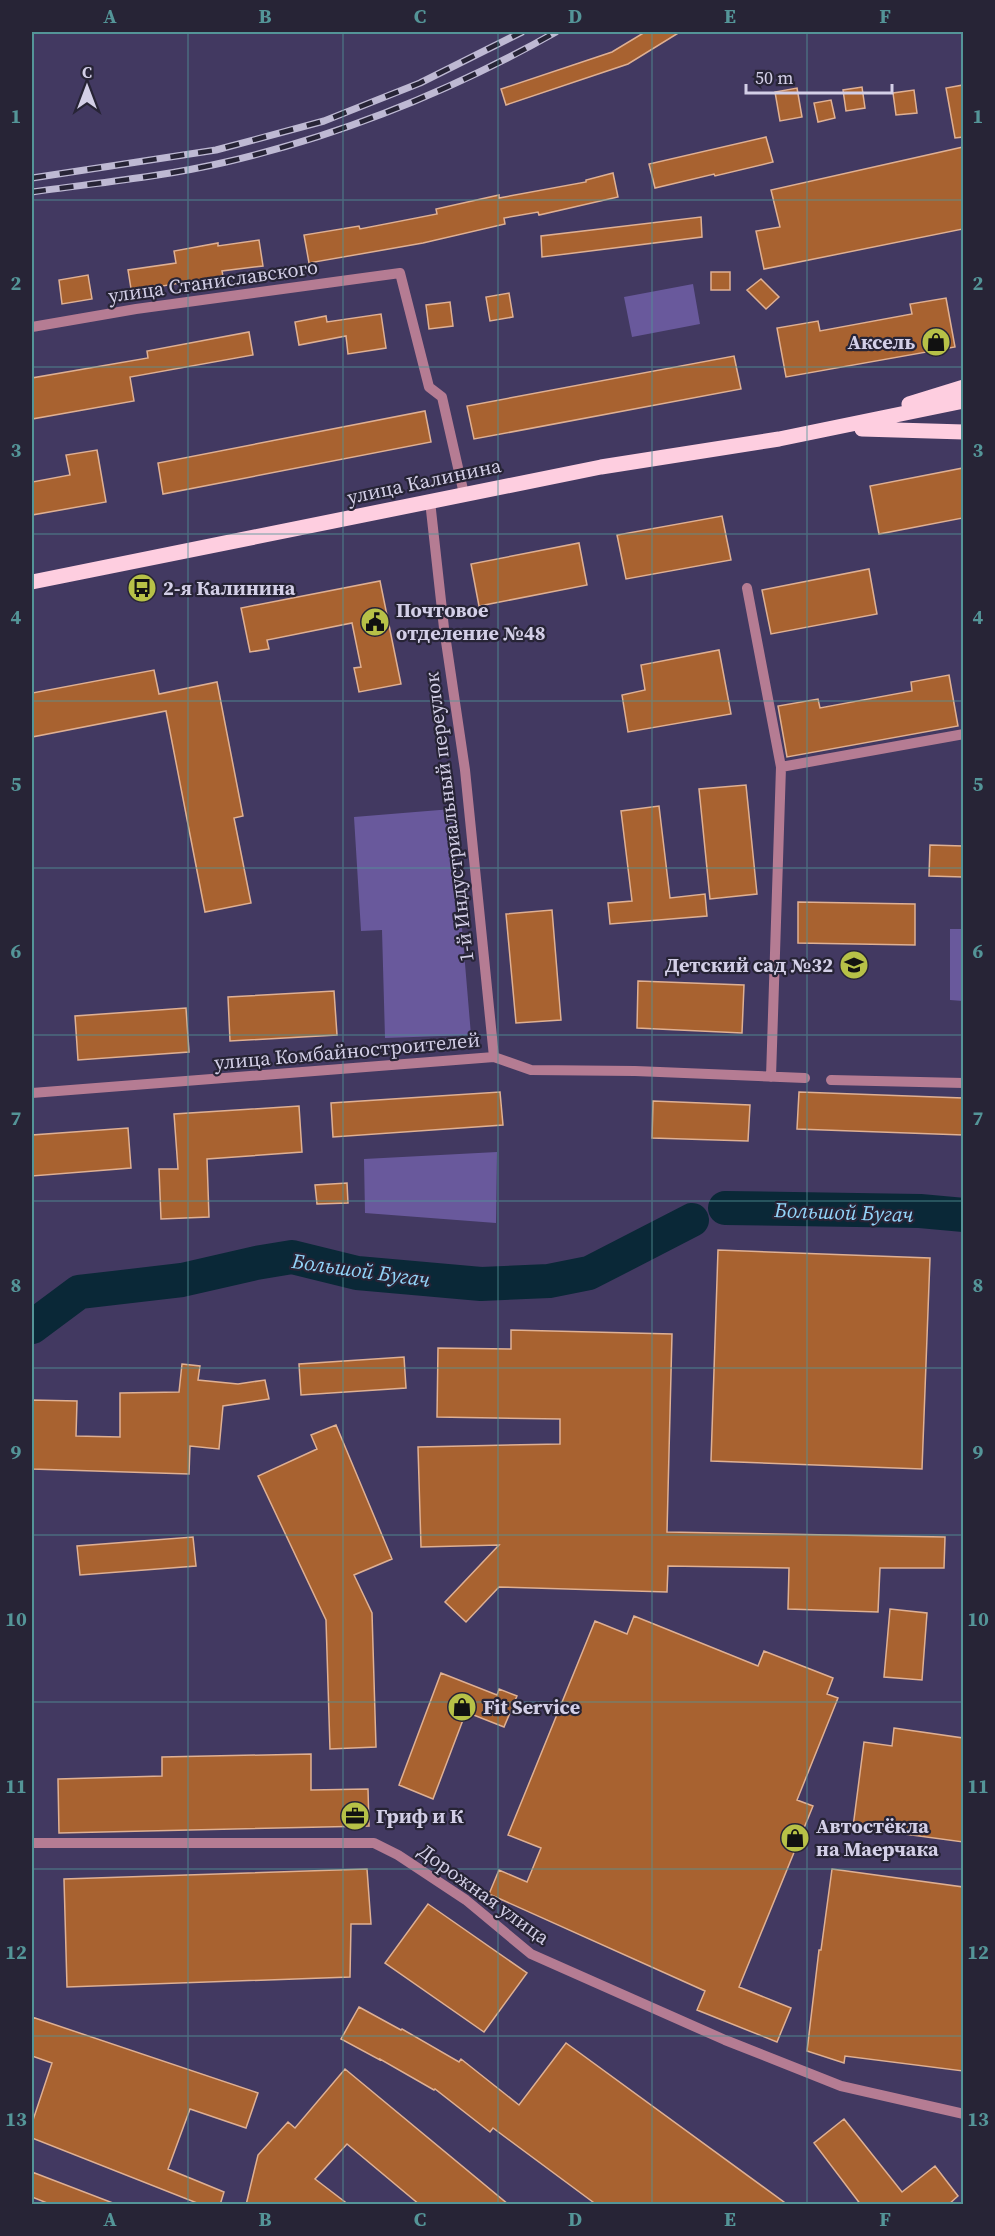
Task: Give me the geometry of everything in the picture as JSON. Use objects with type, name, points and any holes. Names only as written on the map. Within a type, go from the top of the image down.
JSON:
[{"type":"main road","name":"улица Калинина","points":[[826,430],[963,387]]},
{"type":"main road","name":"улица Калинина","points":[[32,582],[601,467],[826,430],[963,401]]},
{"type":"main road","name":"улица Калинина","points":[[826,430],[963,432]]},
{"type":"street","name":"улица Станиславского","points":[[32,327],[136,309],[400,273],[429,387],[442,397],[464,494]]},
{"type":"street","name":"1-й Индустриальный переулок","points":[[430,501],[444,628],[465,770],[494,1057]]},
{"type":"street","points":[[747,588],[781,767],[771,1077]]},
{"type":"street","points":[[781,767],[963,734]]},
{"type":"street","name":"улица Комбайностроителей","points":[[32,1093],[494,1057],[531,1070],[805,1078]]},
{"type":"street","points":[[831,1080],[963,1083]]},
{"type":"street","name":"Дорожная улица","points":[[32,1843],[374,1843],[398,1855],[466,1900],[531,1954],[725,2040],[841,2086],[963,2114]]},
{"type":"shaded area","points":[[693,284],[700,324],[632,337],[624,297]]},
{"type":"shaded area","points":[[452,809],[471,1035],[385,1038],[382,930],[361,931],[354,817]]},
{"type":"shaded area","points":[[950,929],[963,929],[963,1001],[950,1000]]},
{"type":"shaded area","points":[[497,1152],[496,1223],[365,1213],[364,1159]]},
{"type":"building","points":[[645,32],[680,32],[628,64],[506,105],[501,89],[612,52]]},
{"type":"building","points":[[963,85],[963,137],[955,138],[946,88]]},
{"type":"building","points":[[862,87],[865,108],[846,111],[843,90]]},
{"type":"building","points":[[797,88],[802,117],[780,121],[775,92]]},
{"type":"building","points":[[914,90],[917,113],[896,115],[893,93]]},
{"type":"building","points":[[831,100],[835,118],[818,122],[814,103]]},
{"type":"building","points":[[766,137],[773,162],[655,188],[649,164]]},
{"type":"building","points":[[963,147],[963,229],[764,269],[756,231],[780,227],[771,190]]},
{"type":"building","points":[[613,173],[618,197],[539,215],[538,212],[504,218],[505,224],[423,243],[309,263],[304,235],[359,226],[360,229],[437,214],[436,209],[499,195],[499,198],[586,182],[586,180]]},
{"type":"building","points":[[701,217],[702,237],[542,257],[541,236]]},
{"type":"building","points":[[259,240],[263,266],[222,271],[223,276],[156,287],[157,291],[132,295],[128,270],[176,263],[174,251],[218,243],[218,246]]},
{"type":"building","points":[[711,272],[730,272],[730,290],[711,290]]},
{"type":"building","points":[[88,275],[92,299],[62,304],[59,280]]},
{"type":"building","points":[[761,279],[779,297],[766,309],[747,290]]},
{"type":"building","points":[[509,293],[513,317],[490,321],[486,297]]},
{"type":"building","points":[[946,298],[955,347],[786,377],[777,328],[818,321],[820,331],[912,314],[910,304]]},
{"type":"building","points":[[450,302],[453,326],[429,329],[426,305]]},
{"type":"building","points":[[381,314],[386,348],[348,354],[346,336],[299,345],[295,322],[326,316],[327,322]]},
{"type":"building","points":[[249,332],[253,355],[130,377],[134,401],[32,419],[32,378],[148,358],[147,351]]},
{"type":"building","points":[[734,356],[741,389],[474,439],[467,406]]},
{"type":"building","points":[[425,411],[431,442],[163,494],[158,463]]},
{"type":"building","points":[[97,450],[106,502],[32,515],[32,482],[70,475],[66,455]]},
{"type":"building","points":[[963,468],[963,518],[879,534],[870,486]]},
{"type":"building","points":[[722,516],[731,560],[626,579],[617,535]]},
{"type":"building","points":[[579,543],[587,585],[479,606],[471,564]]},
{"type":"building","points":[[869,569],[877,614],[771,634],[762,590]]},
{"type":"building","points":[[380,581],[401,684],[359,692],[354,668],[361,667],[352,623],[267,640],[269,649],[250,652],[241,608]]},
{"type":"building","points":[[719,650],[731,714],[628,732],[622,695],[645,690],[641,665]]},
{"type":"building","points":[[154,670],[159,694],[217,682],[243,816],[234,818],[251,903],[205,912],[166,711],[32,737],[32,693]]},
{"type":"building","points":[[949,675],[958,726],[787,757],[778,706],[818,699],[820,708],[912,691],[911,682]]},
{"type":"building","points":[[746,785],[757,894],[710,899],[699,789]]},
{"type":"building","points":[[659,806],[670,898],[705,894],[707,916],[610,924],[608,903],[632,901],[621,811]]},
{"type":"building","points":[[930,845],[963,846],[963,877],[929,876]]},
{"type":"building","points":[[798,902],[915,904],[915,945],[798,943]]},
{"type":"building","points":[[552,910],[561,1020],[516,1023],[506,914]]},
{"type":"building","points":[[638,981],[744,985],[742,1033],[637,1028]]},
{"type":"building","points":[[334,991],[337,1035],[230,1041],[228,997]]},
{"type":"building","points":[[186,1008],[189,1052],[78,1060],[75,1016]]},
{"type":"building","points":[[500,1092],[503,1125],[333,1137],[331,1103]]},
{"type":"building","points":[[799,1092],[963,1098],[963,1135],[797,1129]]},
{"type":"building","points":[[653,1101],[750,1105],[748,1141],[652,1138]]},
{"type":"building","points":[[299,1106],[302,1152],[207,1159],[209,1217],[161,1219],[159,1169],[178,1169],[174,1114]]},
{"type":"building","points":[[128,1128],[131,1168],[32,1176],[32,1135]]},
{"type":"building","points":[[347,1183],[348,1203],[317,1204],[315,1185]]},
{"type":"building","points":[[718,1250],[930,1258],[922,1469],[711,1461]]},
{"type":"building","points":[[511,1330],[672,1334],[667,1532],[945,1537],[944,1568],[880,1568],[878,1612],[788,1609],[789,1568],[668,1566],[667,1592],[499,1587],[466,1622],[445,1602],[499,1545],[421,1547],[418,1447],[560,1444],[560,1419],[437,1417],[438,1348],[511,1349]]},
{"type":"building","points":[[404,1357],[406,1388],[301,1395],[299,1364]]},
{"type":"building","points":[[182,1364],[200,1366],[198,1380],[238,1384],[265,1380],[269,1399],[223,1406],[219,1449],[190,1446],[189,1474],[32,1469],[32,1400],[77,1401],[76,1436],[120,1437],[120,1393],[179,1392]]},
{"type":"building","points":[[336,1425],[392,1559],[354,1575],[372,1613],[376,1747],[330,1749],[326,1620],[258,1476],[317,1449],[311,1435]]},
{"type":"building","points":[[193,1537],[196,1566],[80,1575],[77,1546]]},
{"type":"building","points":[[890,1609],[927,1613],[922,1680],[884,1677]]},
{"type":"building","points":[[634,1616],[758,1666],[764,1651],[833,1678],[827,1694],[838,1698],[797,1800],[813,1806],[739,1987],[791,2008],[777,2042],[697,2010],[705,1991],[489,1894],[499,1870],[527,1882],[541,1848],[508,1835],[595,1621],[627,1634]]},
{"type":"building","points":[[441,1673],[497,1695],[499,1689],[517,1696],[504,1727],[466,1712],[433,1799],[399,1785]]},
{"type":"building","points":[[894,1728],[963,1738],[963,1842],[853,1827],[864,1742],[892,1746]]},
{"type":"building","points":[[311,1754],[311,1790],[368,1789],[369,1826],[59,1833],[58,1779],[162,1776],[162,1757]]},
{"type":"building","points":[[367,1869],[371,1924],[351,1924],[350,1977],[67,1987],[64,1879]]},
{"type":"building","points":[[832,1869],[963,1887],[963,2071],[845,2056],[844,2063],[807,2051],[819,1950],[821,1950]]},
{"type":"building","points":[[428,1904],[527,1973],[484,2032],[385,1963]]},
{"type":"building","points":[[359,2007],[459,2062],[461,2059],[519,2105],[566,2043],[788,2205],[597,2205],[493,2128],[490,2132],[435,2089],[341,2039]]},
{"type":"building","points":[[32,2017],[258,2093],[246,2128],[190,2109],[168,2169],[224,2192],[220,2205],[202,2205],[32,2138],[32,2123],[52,2063],[32,2056]]},
{"type":"building","points":[[345,2069],[509,2205],[420,2205],[347,2144],[315,2179],[349,2205],[246,2205],[258,2155],[288,2122],[295,2128]]},
{"type":"building","points":[[844,2119],[902,2192],[935,2166],[958,2196],[948,2205],[861,2205],[814,2143]]},
{"type":"building","points":[[32,2172],[113,2203],[113,2205],[52,2205],[32,2197]]},
{"type":"waterway","name":"Большой Бугач","points":[[725,1208],[920,1211],[964,1215]]},
{"type":"waterway","name":"Большой Бугач","points":[[32,1327],[79,1292],[182,1280],[292,1257],[357,1273],[481,1284],[549,1281],[589,1273],[692,1220]]},
{"type":"railway","points":[[32,178],[216,150],[324,121],[420,83],[522,32]]},
{"type":"railway","points":[[32,192],[202,167],[312,138],[437,92],[556,32]]},
{"type":"place","name":"Аксель","points":[[936,342]]},
{"type":"place","name":"2-я Калинина","points":[[142,588]]},
{"type":"place","name":"Почтовое отделение №48","points":[[375,622]]},
{"type":"place","name":"Детский сад №32","points":[[854,965]]},
{"type":"place","name":"Fit Service","points":[[462,1707]]},
{"type":"place","name":"Гриф и К","points":[[355,1816]]},
{"type":"place","name":"Автостёкла на Маерчака","points":[[795,1838]]}]
